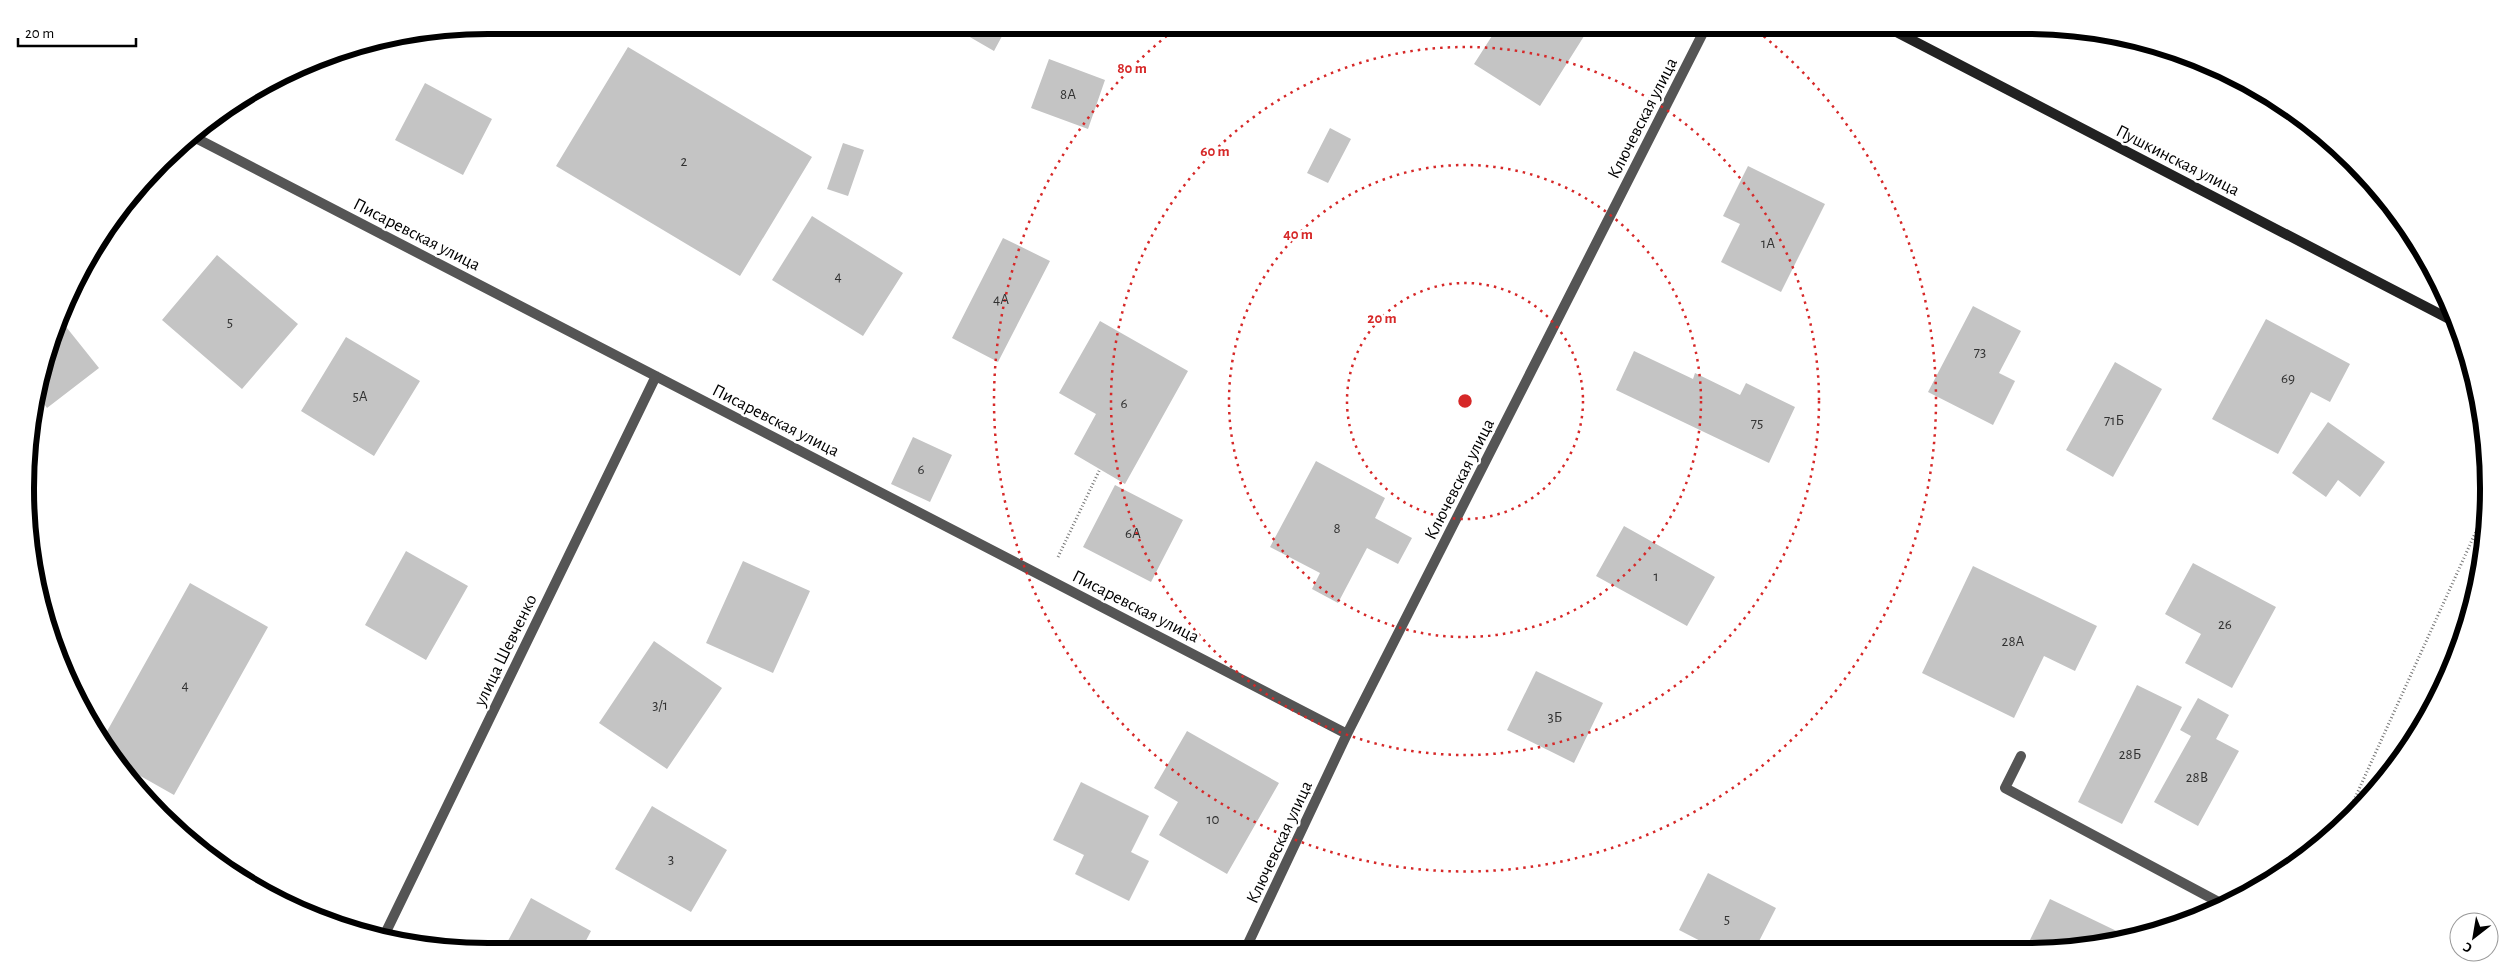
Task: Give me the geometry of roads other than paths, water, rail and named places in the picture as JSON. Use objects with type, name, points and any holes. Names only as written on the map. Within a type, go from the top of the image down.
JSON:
[{"type":"street","name":"Ключевская улица","points":[[1248,943],[1347,734],[1703,34]]},
{"type":"street","name":"Пушкинская улица","points":[[1900,34],[2447,318]]},
{"type":"street","name":"Писаревская улица","points":[[198,139],[1347,734]]},
{"type":"street","name":"улица Шевченко","points":[[386,932],[656,376]]},
{"type":"street","points":[[2020,756],[2005,788],[2217,901]]}]
